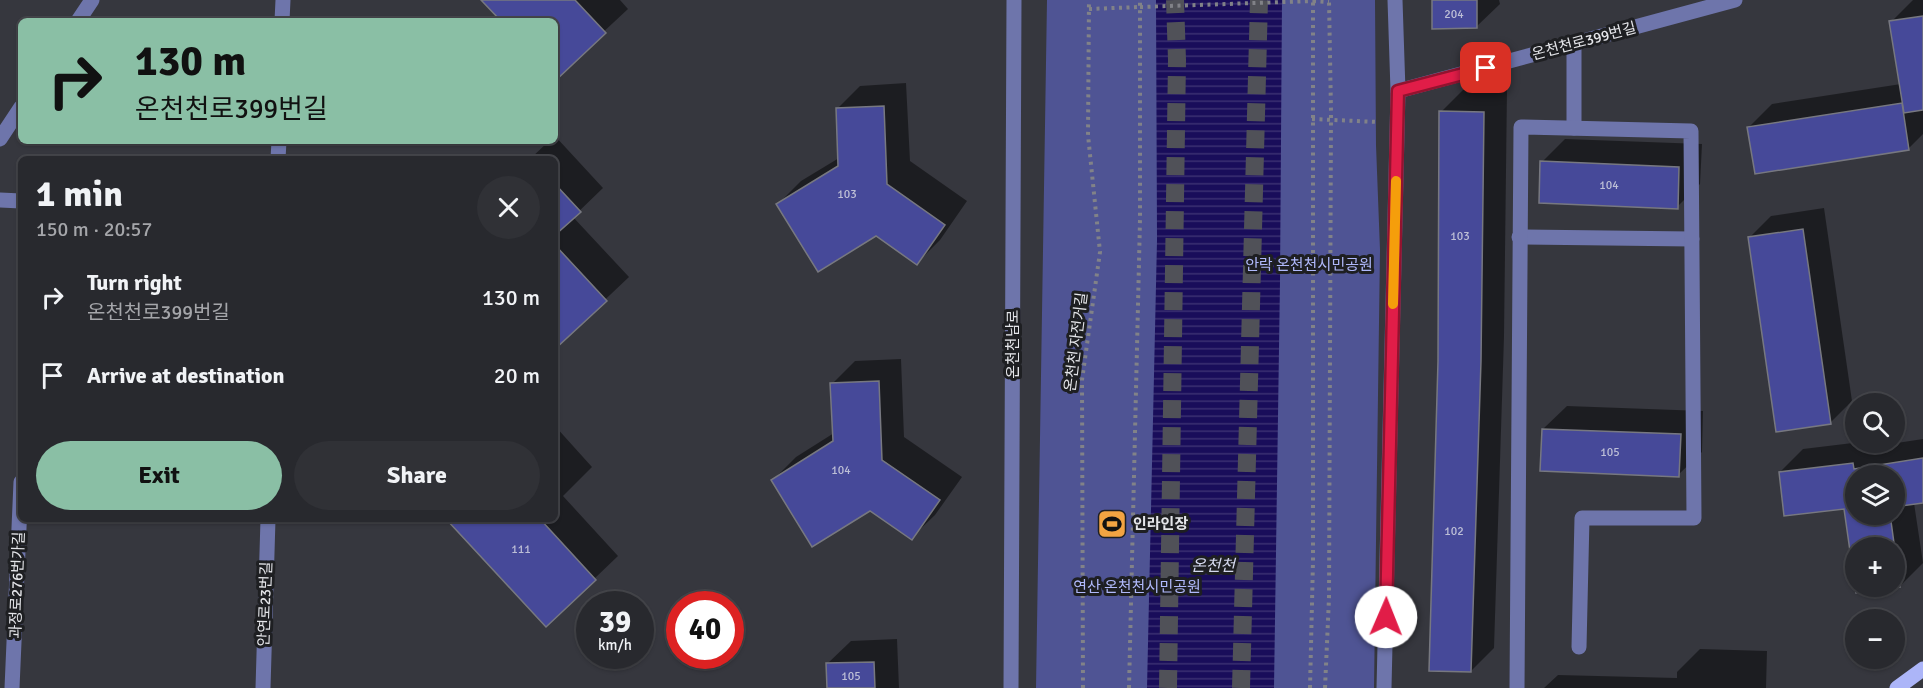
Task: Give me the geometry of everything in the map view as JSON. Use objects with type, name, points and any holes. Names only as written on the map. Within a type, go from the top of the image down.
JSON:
[{"type":"main road","points":[[1897,688],[1923,669]]},
{"type":"street","points":[[80,18],[92,0]]},
{"type":"street","points":[[282,18],[283,0]]},
{"type":"street","name":"온천천남로","points":[[1011,688],[1014,0]]},
{"type":"street","points":[[1384,688],[1398,123],[1395,0]]},
{"type":"street","name":"온천천로399번길","points":[[1398,91],[1735,0]]},
{"type":"street","points":[[1574,44],[1575,128]]},
{"type":"street","points":[[0,139],[18,112]]},
{"type":"street","points":[[1517,688],[1521,127],[1691,131],[1694,518],[1582,518],[1579,647]]},
{"type":"street","points":[[0,201],[18,201]]},
{"type":"street","points":[[1520,237],[1692,240]]},
{"type":"street","name":"과정로276번가길","points":[[12,688],[19,522]]},
{"type":"street","name":"안연로23번길","points":[[263,688],[268,522]]},
{"type":"path","name":"온천천 자전거길","points":[[1083,688],[1082,380],[1100,252],[1088,135],[1089,0]]},
{"type":"path","points":[[1129,688],[1140,220],[1140,0]]},
{"type":"path","points":[[1310,688],[1313,561],[1312,1]]},
{"type":"path","points":[[1089,9],[1329,1],[1329,598],[1325,688]]},
{"type":"path","points":[[1312,119],[1398,123]]},
{"type":"green space","points":[[1047,0],[1375,0],[1376,145],[1380,250],[1374,688],[1036,688]]},
{"type":"water","name":"온천천","points":[[1156,0],[1282,0],[1274,688],[1147,688],[1157,240]]},
{"type":"building","points":[[481,0],[575,0],[606,33],[558,78],[558,18],[498,18]]},
{"type":"building","points":[[1432,0],[1477,0],[1477,28],[1432,29]]},
{"type":"building","points":[[1923,16],[1923,110],[1904,113],[1889,21]]},
{"type":"building","points":[[1902,103],[1909,150],[1755,174],[1747,127]]},
{"type":"building","points":[[884,106],[887,184],[945,225],[917,265],[876,236],[818,272],[776,204],[838,166],[836,108]]},
{"type":"building","points":[[1439,111],[1484,112],[1481,361],[1471,672],[1429,671],[1438,361]]},
{"type":"building","points":[[1540,161],[1679,167],[1678,209],[1539,203]]},
{"type":"building","points":[[558,187],[581,212],[558,232]]},
{"type":"building","points":[[1803,229],[1831,424],[1776,432],[1748,237]]},
{"type":"building","points":[[558,248],[607,301],[558,346]]},
{"type":"building","points":[[879,381],[882,460],[940,500],[912,540],[870,511],[812,547],[771,480],[833,441],[830,383]]},
{"type":"building","points":[[1542,429],[1681,434],[1679,477],[1540,471]]},
{"type":"building","points":[[1923,458],[1923,503],[1905,505],[1905,465],[1879,465]]},
{"type":"building","points":[[1853,463],[1853,465],[1845,465],[1845,516],[1844,509],[1784,516],[1779,472]]},
{"type":"building","points":[[449,522],[543,522],[596,580],[584,591],[576,591],[576,599],[546,627]]},
{"type":"building","points":[[1846,525],[1892,525],[1893,537],[1848,537]]},
{"type":"building","points":[[874,662],[875,688],[827,688],[826,663]]},
{"type":"tunnel","points":[[1168,688],[1177,60],[1175,0]]},
{"type":"tunnel","points":[[1241,688],[1259,0]]},
{"type":"slow traffic","points":[[1393,304],[1396,181]]},
{"type":"place","name":"인라인장","points":[[1112,524]]},
{"type":"route","points":[[1386,617],[1398,91],[1486,68]]},
{"type":"park label","name":"안락 온천천시민공원","points":[[1309,265]]},
{"type":"park label","name":"연산 온천천시민공원","points":[[1137,587]]}]
